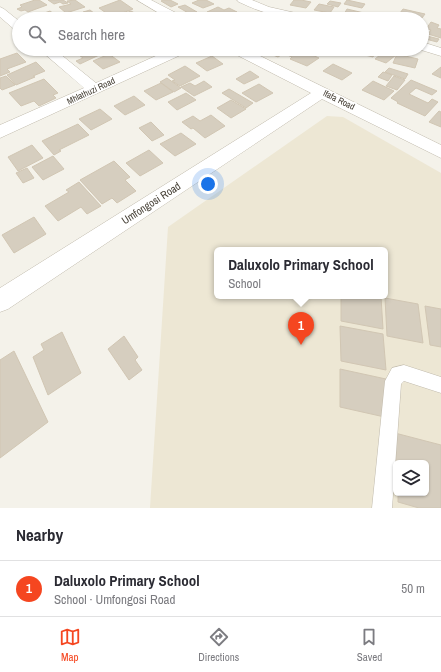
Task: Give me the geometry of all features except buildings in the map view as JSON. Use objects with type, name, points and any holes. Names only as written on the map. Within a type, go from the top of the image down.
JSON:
[{"type":"street","points":[[143,0],[165,12]]},
{"type":"street","points":[[243,0],[265,10],[274,12]]},
{"type":"street","points":[[261,12],[265,10]]},
{"type":"street","points":[[0,11],[12,21]]},
{"type":"street","points":[[429,48],[441,52]]},
{"type":"street","points":[[54,56],[94,89]]},
{"type":"street","name":"Mhlathuzi Road","points":[[0,132],[167,56]]},
{"type":"street","name":"Ifafa Road","points":[[250,56],[441,152]]},
{"type":"street","name":"Umfongosi Road","points":[[0,301],[322,92]]},
{"type":"lane","points":[[382,508],[393,381],[398,374],[404,373],[441,385]]},
{"type":"shaded area","points":[[327,116],[343,117],[441,173],[441,508],[150,508],[168,227]]},
{"type":"place","name":"Daluxolo Primary School","points":[[301,345]]}]
